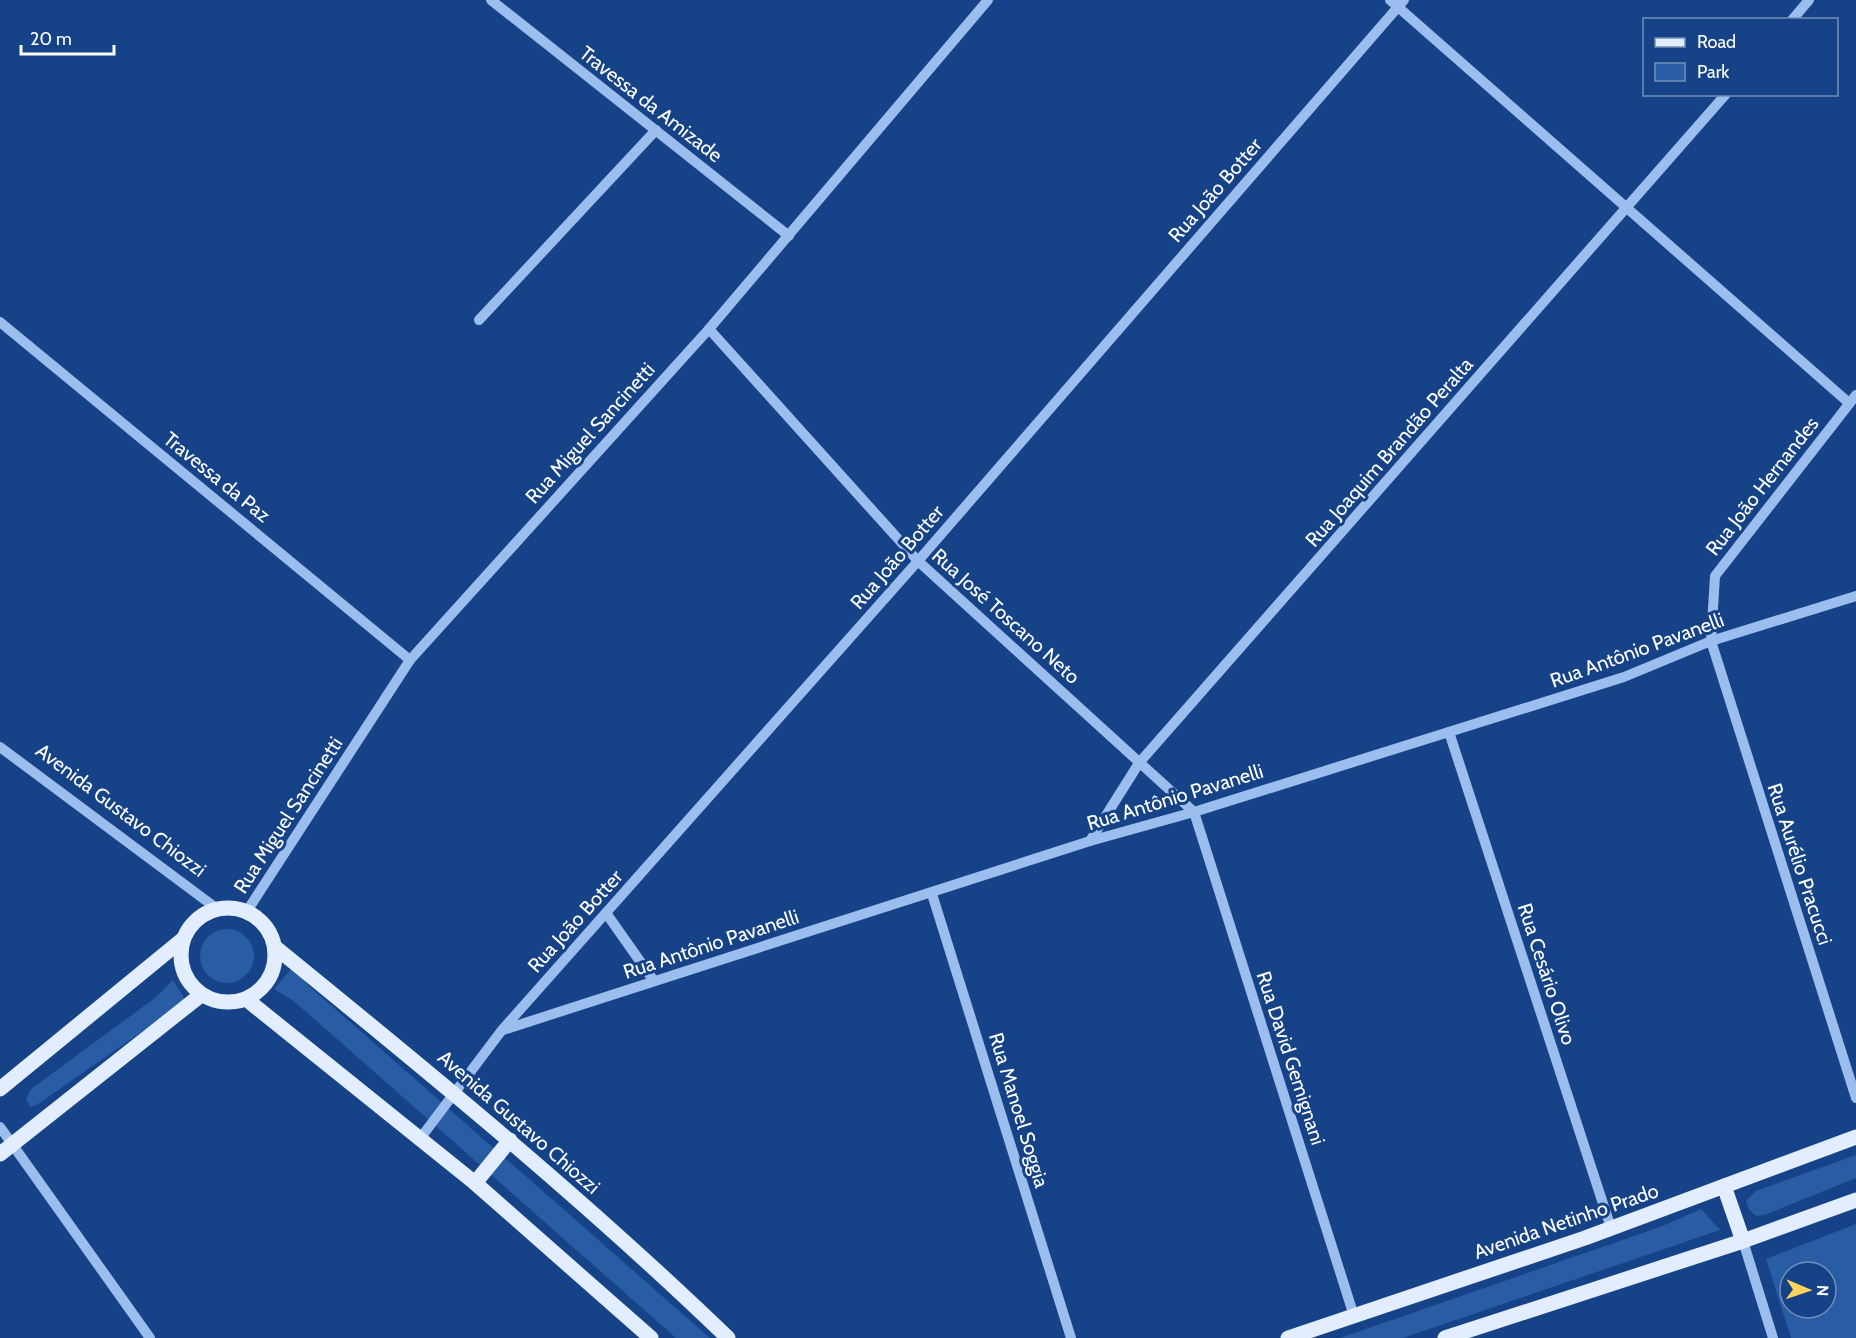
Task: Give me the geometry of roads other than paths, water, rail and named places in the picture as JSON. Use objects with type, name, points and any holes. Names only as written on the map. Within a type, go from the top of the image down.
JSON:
[{"type":"main road","points":[[232,907],[247,911],[260,920],[269,932],[275,947],[275,963],[269,978],[260,990],[246,999],[231,1002],[216,1001],[201,995],[190,984],[182,970],[180,954],[183,939],[190,925],[202,914],[216,908],[232,907]]},
{"type":"main road","points":[[0,1089],[183,939]]},
{"type":"main road","name":"Avenida Gustavo Chiozzi","points":[[275,947],[510,1140],[640,1253],[728,1338]]},
{"type":"main road","points":[[6,1150],[201,995]]},
{"type":"main road","points":[[246,999],[475,1183],[651,1338]]},
{"type":"main road","name":"Avenida Netinho Prado","points":[[1288,1338],[1611,1228],[1856,1137]]},
{"type":"main road","points":[[475,1183],[510,1140]]},
{"type":"main road","points":[[1724,1186],[1743,1241]]},
{"type":"main road","points":[[1447,1338],[1743,1241],[1856,1200]]},
{"type":"street","name":"Travessa da Amizade","points":[[491,0],[789,236]]},
{"type":"street","points":[[1794,18],[1809,0]]},
{"type":"street","name":"Rua Miguel Sancinetti","points":[[247,911],[410,660],[709,329],[986,1]]},
{"type":"street","points":[[1397,3],[1628,207],[1853,399]]},
{"type":"street","name":"Rua João Botter","points":[[419,1140],[456,1094],[502,1030],[918,561],[1397,3]]},
{"type":"street","name":"Rua Joaquim Brandão Peralta","points":[[1090,841],[1139,763],[1724,96]]},
{"type":"street","points":[[479,320],[656,130]]},
{"type":"street","name":"Travessa da Paz","points":[[0,322],[410,660]]},
{"type":"street","name":"Rua José Toscano Neto","points":[[709,329],[918,561],[1194,812]]},
{"type":"street","name":"Rua João Hernandes","points":[[1711,641],[1715,576],[1853,399]]},
{"type":"street","name":"Rua Antônio Pavanelli","points":[[502,1030],[932,894],[1090,841],[1194,812],[1624,677],[1711,641],[1856,596]]},
{"type":"street","name":"Rua Aurélio Pracucci","points":[[1711,641],[1856,1098]]},
{"type":"street","name":"Rua Cesário Olivo","points":[[1449,732],[1611,1228]]},
{"type":"street","name":"Avenida Gustavo Chiozzi","points":[[0,747],[216,908]]},
{"type":"street","name":"Rua David Gemignani","points":[[1194,812],[1354,1316]]},
{"type":"street","name":"Rua Manoel Soggia","points":[[932,894],[1071,1338]]},
{"type":"street","points":[[606,913],[654,981]]},
{"type":"street","points":[[0,1127],[6,1150],[150,1338]]},
{"type":"street","points":[[1743,1241],[1773,1338]]}]
